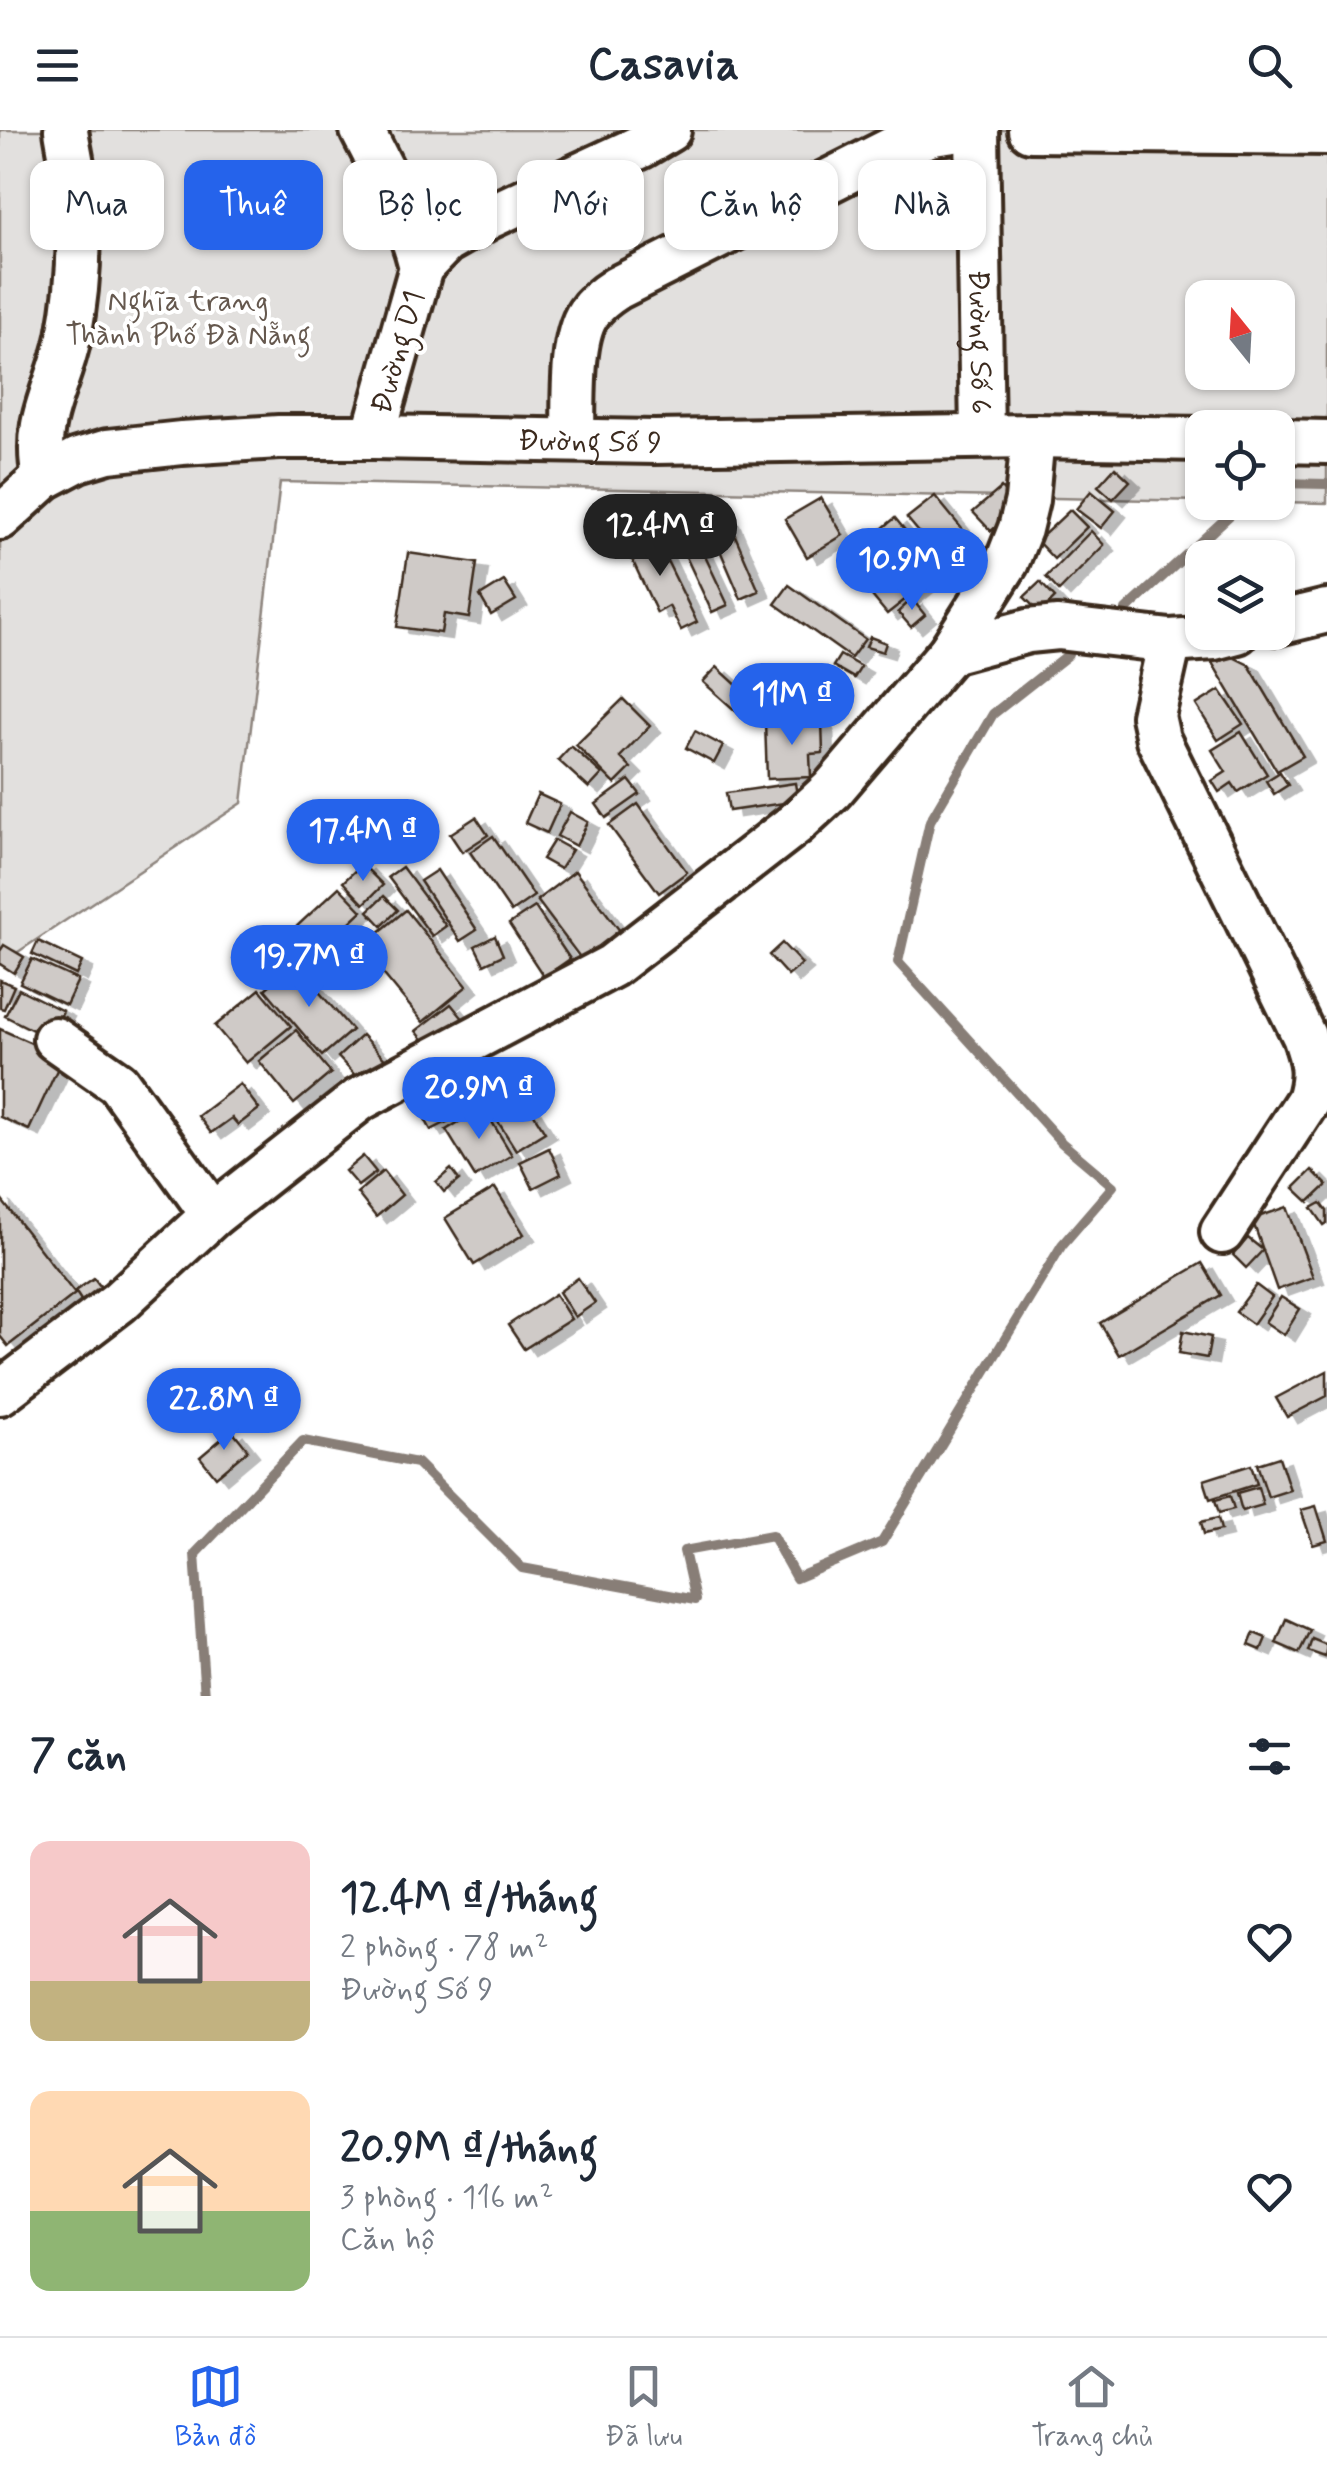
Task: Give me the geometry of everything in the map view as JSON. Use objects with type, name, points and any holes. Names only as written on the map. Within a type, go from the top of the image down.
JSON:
[{"type":"street","points":[[44,478],[39,452],[42,420],[68,338],[77,268],[76,192],[66,130]]},
{"type":"street","name":"Đường D1","points":[[362,130],[405,216],[422,268]]},
{"type":"street","name":"Đường D1","points":[[372,437],[422,268],[445,242],[669,130]]},
{"type":"street","points":[[573,440],[577,342],[590,310],[602,298],[900,145],[932,134],[961,130]]},
{"type":"street","name":"Đường Số 6","points":[[977,130],[982,436]]},
{"type":"street","points":[[1030,130],[1327,134]]},
{"type":"street","name":"Đường Số 9","points":[[0,518],[44,478],[78,460],[108,452],[182,443],[372,437],[655,442],[982,436],[1185,439]]},
{"type":"street","points":[[0,1393],[119,1302],[213,1215],[360,1100],[612,966],[795,824],[832,790],[950,652],[1007,562],[1027,500],[1033,436]]},
{"type":"street","points":[[1295,441],[1327,442]]},
{"type":"street","points":[[1295,619],[1327,611]]},
{"type":"street","points":[[950,652],[1028,631],[1058,628],[1185,639]]},
{"type":"street","points":[[1170,640],[1153,716],[1158,739],[1304,1036],[1314,1080],[1308,1100],[1222,1232]]},
{"type":"street","points":[[55,1039],[118,1083],[213,1215]]},
{"type":"green space","name":"Nghĩa trang Thành Phố Đà Nẵng","points":[[0,130],[1327,130],[1327,503],[1295,502],[1295,410],[1185,410],[1185,501],[280,482],[242,803],[0,964]]},
{"type":"building","points":[[1115,467],[1130,481],[1113,499],[1098,486]]},
{"type":"building","points":[[1001,488],[1018,508],[991,531],[973,512]]},
{"type":"building","points":[[1091,491],[1115,511],[1101,528],[1076,509]]},
{"type":"building","points":[[935,496],[976,546],[949,568],[907,518]]},
{"type":"building","points":[[821,498],[843,535],[807,557],[785,519]]},
{"type":"building","points":[[1070,510],[1087,527],[1054,559],[1037,541]]},
{"type":"building","points":[[895,518],[932,563],[919,574],[926,583],[887,614],[843,561]]},
{"type":"building","points":[[728,519],[759,591],[741,599],[710,527]]},
{"type":"building","points":[[651,528],[697,622],[681,630],[669,606],[657,613],[630,555],[636,552],[630,539]]},
{"type":"building","points":[[1091,531],[1104,545],[1059,591],[1046,577]]},
{"type":"building","points":[[696,537],[728,605],[712,612],[680,544]]},
{"type":"building","points":[[408,553],[477,563],[469,618],[444,614],[441,633],[397,627]]},
{"type":"building","points":[[504,581],[516,600],[491,615],[480,596]]},
{"type":"building","points":[[1040,582],[1055,598],[1040,613],[1024,597]]},
{"type":"building","points":[[789,585],[865,639],[851,658],[775,604]]},
{"type":"building","points":[[912,599],[925,615],[911,627],[898,612]]},
{"type":"building","points":[[870,637],[886,643],[883,652],[866,647]]},
{"type":"building","points":[[840,655],[861,667],[854,678],[833,666]]},
{"type":"building","points":[[1233,657],[1249,665],[1303,756],[1277,771],[1211,661]]},
{"type":"building","points":[[717,667],[752,699],[739,714],[703,682]]},
{"type":"building","points":[[1220,690],[1243,724],[1218,740],[1196,705]]},
{"type":"building","points":[[787,695],[791,714],[768,718],[764,700]]},
{"type":"building","points":[[623,699],[650,726],[620,757],[631,768],[615,784],[576,745]]},
{"type":"building","points":[[822,720],[823,753],[810,754],[811,777],[767,779],[765,722]]},
{"type":"building","points":[[695,731],[723,746],[714,763],[686,748]]},
{"type":"building","points":[[1241,732],[1267,774],[1238,792],[1232,783],[1219,792],[1212,781],[1226,772],[1212,750]]},
{"type":"building","points":[[571,746],[602,774],[589,788],[558,760]]},
{"type":"building","points":[[1280,772],[1288,785],[1274,794],[1266,781]]},
{"type":"building","points":[[629,780],[640,794],[606,818],[596,804]]},
{"type":"building","points":[[795,783],[798,801],[729,811],[726,793]]},
{"type":"building","points":[[538,794],[560,804],[547,833],[525,823]]},
{"type":"building","points":[[638,804],[687,872],[659,893],[609,825]]},
{"type":"building","points":[[570,812],[588,822],[576,846],[557,836]]},
{"type":"building","points":[[476,817],[488,835],[462,852],[450,834]]},
{"type":"building","points":[[493,836],[534,896],[511,912],[470,852]]},
{"type":"building","points":[[554,840],[572,850],[560,869],[542,859]]},
{"type":"building","points":[[362,864],[383,885],[364,904],[343,882]]},
{"type":"building","points":[[402,867],[446,926],[432,936],[388,877]]},
{"type":"building","points":[[437,870],[477,930],[460,941],[420,881]]},
{"type":"building","points":[[575,871],[623,935],[585,964],[537,900]]},
{"type":"building","points":[[339,887],[362,911],[319,951],[296,927]]},
{"type":"building","points":[[384,896],[398,910],[382,926],[368,911]]},
{"type":"building","points":[[535,907],[570,959],[544,977],[509,924]]},
{"type":"building","points":[[406,910],[467,986],[423,1022],[361,947]]},
{"type":"building","points":[[495,936],[503,955],[484,964],[475,946]]},
{"type":"building","points":[[38,941],[82,962],[76,975],[32,954]]},
{"type":"building","points":[[782,943],[802,964],[788,976],[769,955]]},
{"type":"building","points":[[4,945],[24,957],[14,973],[0,964]]},
{"type":"building","points":[[32,959],[78,980],[66,1005],[20,983]]},
{"type":"building","points":[[295,964],[352,1030],[322,1056],[265,989]]},
{"type":"building","points":[[0,980],[14,986],[4,1009],[0,1008]]},
{"type":"building","points":[[19,989],[63,1011],[49,1038],[5,1016]]},
{"type":"building","points":[[260,989],[291,1026],[246,1063],[215,1026]]},
{"type":"building","points":[[451,1004],[469,1026],[435,1054],[416,1031]]},
{"type":"building","points":[[0,1029],[63,1057],[29,1130],[0,1117]]},
{"type":"building","points":[[296,1030],[331,1073],[294,1104],[259,1061]]},
{"type":"building","points":[[362,1035],[391,1066],[367,1088],[338,1057]]},
{"type":"building","points":[[489,1058],[506,1088],[467,1109],[450,1081]]},
{"type":"building","points":[[444,1080],[461,1115],[431,1130],[413,1097]]},
{"type":"building","points":[[240,1084],[259,1109],[238,1125],[232,1118],[211,1133],[198,1116]]},
{"type":"building","points":[[519,1090],[545,1132],[516,1150],[490,1109]]},
{"type":"building","points":[[483,1107],[512,1155],[475,1177],[446,1130]]},
{"type":"building","points":[[549,1148],[561,1174],[533,1188],[520,1162]]},
{"type":"building","points":[[363,1156],[376,1172],[358,1186],[345,1171]]},
{"type":"building","points":[[451,1169],[459,1180],[444,1192],[436,1182]]},
{"type":"building","points":[[1312,1170],[1327,1185],[1309,1202],[1294,1188]]},
{"type":"building","points":[[383,1171],[402,1195],[376,1217],[357,1193]]},
{"type":"building","points":[[495,1188],[524,1234],[474,1265],[445,1218]]},
{"type":"building","points":[[0,1198],[75,1294],[8,1346],[0,1336]]},
{"type":"building","points":[[1321,1203],[1327,1211],[1324,1225],[1312,1208]]},
{"type":"building","points":[[1287,1207],[1313,1277],[1277,1290],[1252,1219]]},
{"type":"building","points":[[1248,1238],[1263,1250],[1246,1268],[1233,1255]]},
{"type":"building","points":[[1202,1263],[1221,1295],[1119,1355],[1100,1323]]},
{"type":"building","points":[[94,1278],[106,1294],[86,1308],[75,1291]]},
{"type":"building","points":[[578,1278],[595,1303],[575,1317],[559,1292]]},
{"type":"building","points":[[1256,1285],[1272,1297],[1253,1324],[1236,1312]]},
{"type":"building","points":[[555,1294],[571,1319],[524,1349],[508,1325]]},
{"type":"building","points":[[1281,1297],[1300,1309],[1284,1335],[1265,1322]]},
{"type":"building","points":[[1183,1331],[1211,1337],[1207,1358],[1179,1353]]},
{"type":"building","points":[[1327,1371],[1327,1396],[1287,1417],[1276,1398]]},
{"type":"building","points":[[232,1430],[248,1450],[216,1477],[200,1457]]},
{"type":"building","points":[[1279,1457],[1290,1490],[1268,1497],[1257,1464]]},
{"type":"building","points":[[1251,1465],[1257,1484],[1210,1499],[1204,1480]]},
{"type":"building","points":[[1258,1487],[1263,1505],[1242,1511],[1237,1493]]},
{"type":"building","points":[[1230,1496],[1234,1509],[1219,1513],[1215,1500]]},
{"type":"building","points":[[1316,1506],[1327,1541],[1313,1545],[1301,1510]]},
{"type":"building","points":[[1218,1518],[1221,1530],[1204,1534],[1201,1522]]},
{"type":"building","points":[[1286,1619],[1310,1630],[1299,1653],[1276,1643]]},
{"type":"building","points":[[1254,1633],[1266,1638],[1261,1650],[1249,1645]]},
{"type":"building","points":[[1312,1639],[1327,1645],[1325,1657],[1308,1651]]},
{"type":"waterway","points":[[1295,483],[1327,484]]},
{"type":"waterway","points":[[1126,610],[1224,520]]},
{"type":"waterway","points":[[205,1696],[195,1554],[303,1441],[417,1463],[522,1568],[695,1600],[684,1551],[772,1535],[796,1578],[882,1542],[1062,1245],[1113,1186],[1062,1143],[898,962],[930,821],[993,714],[1068,655]]}]
